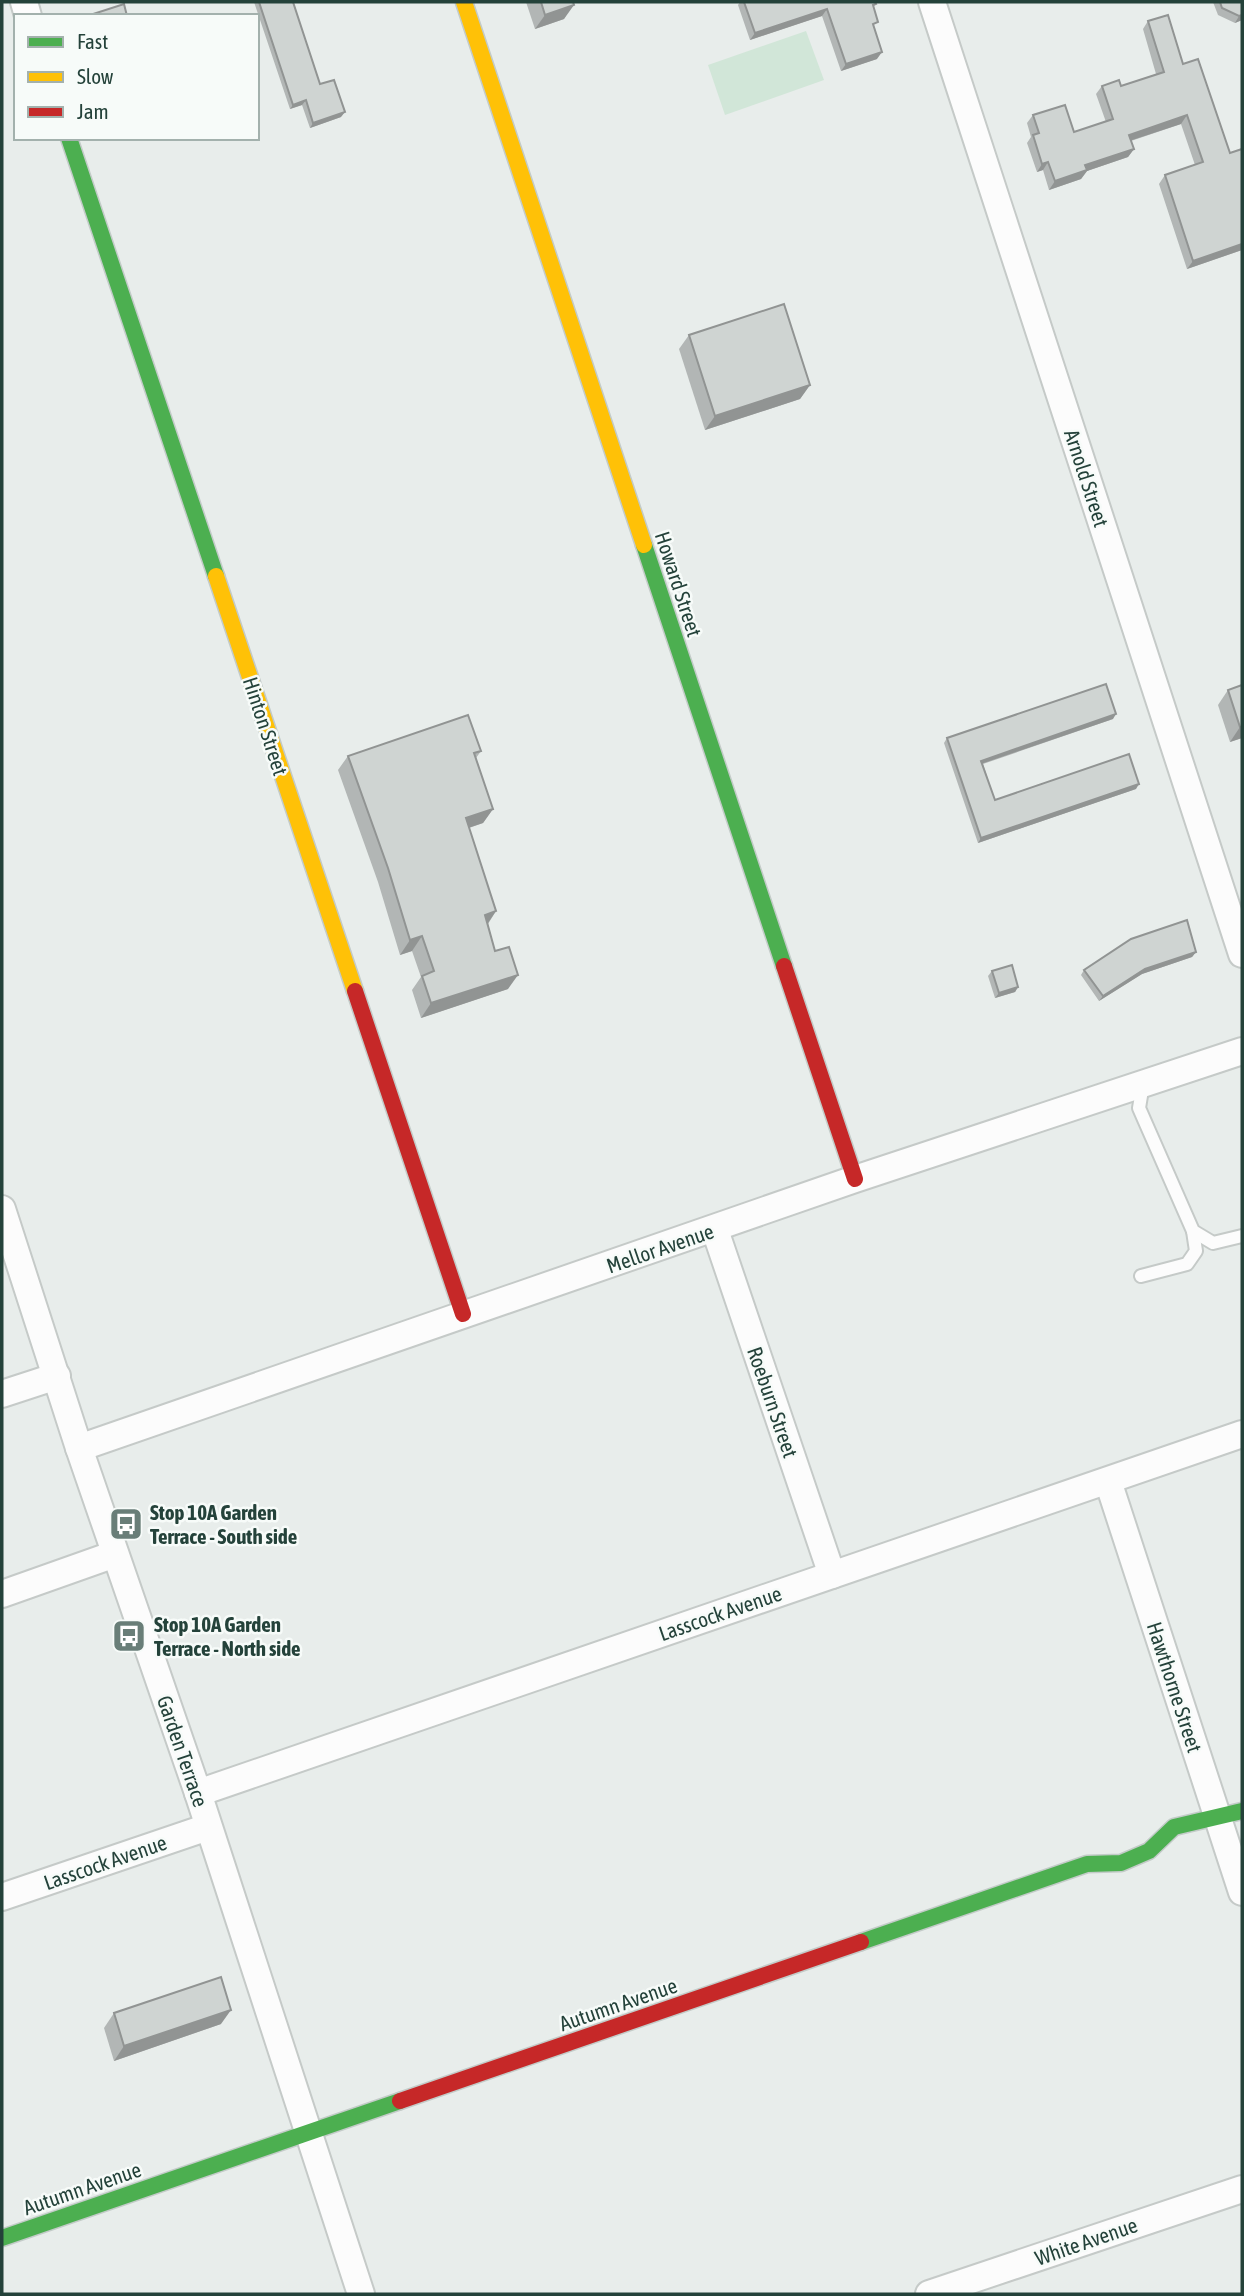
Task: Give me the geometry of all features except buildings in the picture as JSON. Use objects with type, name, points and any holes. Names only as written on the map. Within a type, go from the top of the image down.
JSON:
[{"type":"street","name":"Howard Street","points":[[464,2],[855,1179]]},
{"type":"street","name":"Arnold Street","points":[[932,2],[1242,954]]},
{"type":"street","name":"Hinton Street","points":[[70,140],[463,1314]]},
{"type":"street","name":"Mellor Avenue","points":[[79,1448],[463,1314],[715,1230],[855,1179],[1242,1051]]},
{"type":"street","name":"Garden Terrace","points":[[2,1209],[79,1448],[198,1793],[361,2294]]},
{"type":"street","name":"Roeburn Street","points":[[715,1230],[832,1574]]},
{"type":"street","points":[[2,1394],[57,1376]]},
{"type":"street","name":"Lasscock Avenue","points":[[198,1793],[1242,1434]]},
{"type":"street","name":"Hawthorne Street","points":[[1108,1481],[1230,1815],[1242,1892]]},
{"type":"street","points":[[2,1594],[116,1553]]},
{"type":"street","name":"Autumn Avenue","points":[[2,2238],[1087,1864],[1121,1863],[1149,1851],[1174,1827],[1230,1815]]},
{"type":"street","name":"Lasscock Avenue","points":[[2,1897],[208,1827]]},
{"type":"street","name":"White Avenue","points":[[944,2292],[1242,2189]]},
{"type":"lane","points":[[1141,1276],[1187,1264],[1196,1251],[1193,1231],[1139,1108],[1144,1083]]},
{"type":"lane","points":[[1193,1231],[1213,1243],[1242,1236]]},
{"type":"green space","points":[[806,31],[824,80],[725,115],[708,65]]},
{"type":"traffic: fast","points":[[70,140],[216,576]]},
{"type":"traffic: fast","points":[[644,545],[784,966]]},
{"type":"traffic: fast","points":[[861,1942],[1087,1864],[1121,1863],[1149,1851],[1174,1827],[1242,1811]]},
{"type":"traffic: fast","points":[[2,2238],[400,2101]]},
{"type":"traffic: slow","points":[[464,2],[644,545]]},
{"type":"traffic: slow","points":[[216,576],[355,991]]},
{"type":"traffic: jam","points":[[784,966],[855,1179]]},
{"type":"traffic: jam","points":[[355,991],[463,1314]]},
{"type":"traffic: jam","points":[[400,2101],[861,1942]]},
{"type":"place","name":"Stop 10A Garden Terrace - South side","points":[[126,1524]]},
{"type":"place","name":"Stop 10A Garden Terrace - North side","points":[[129,1636]]}]
